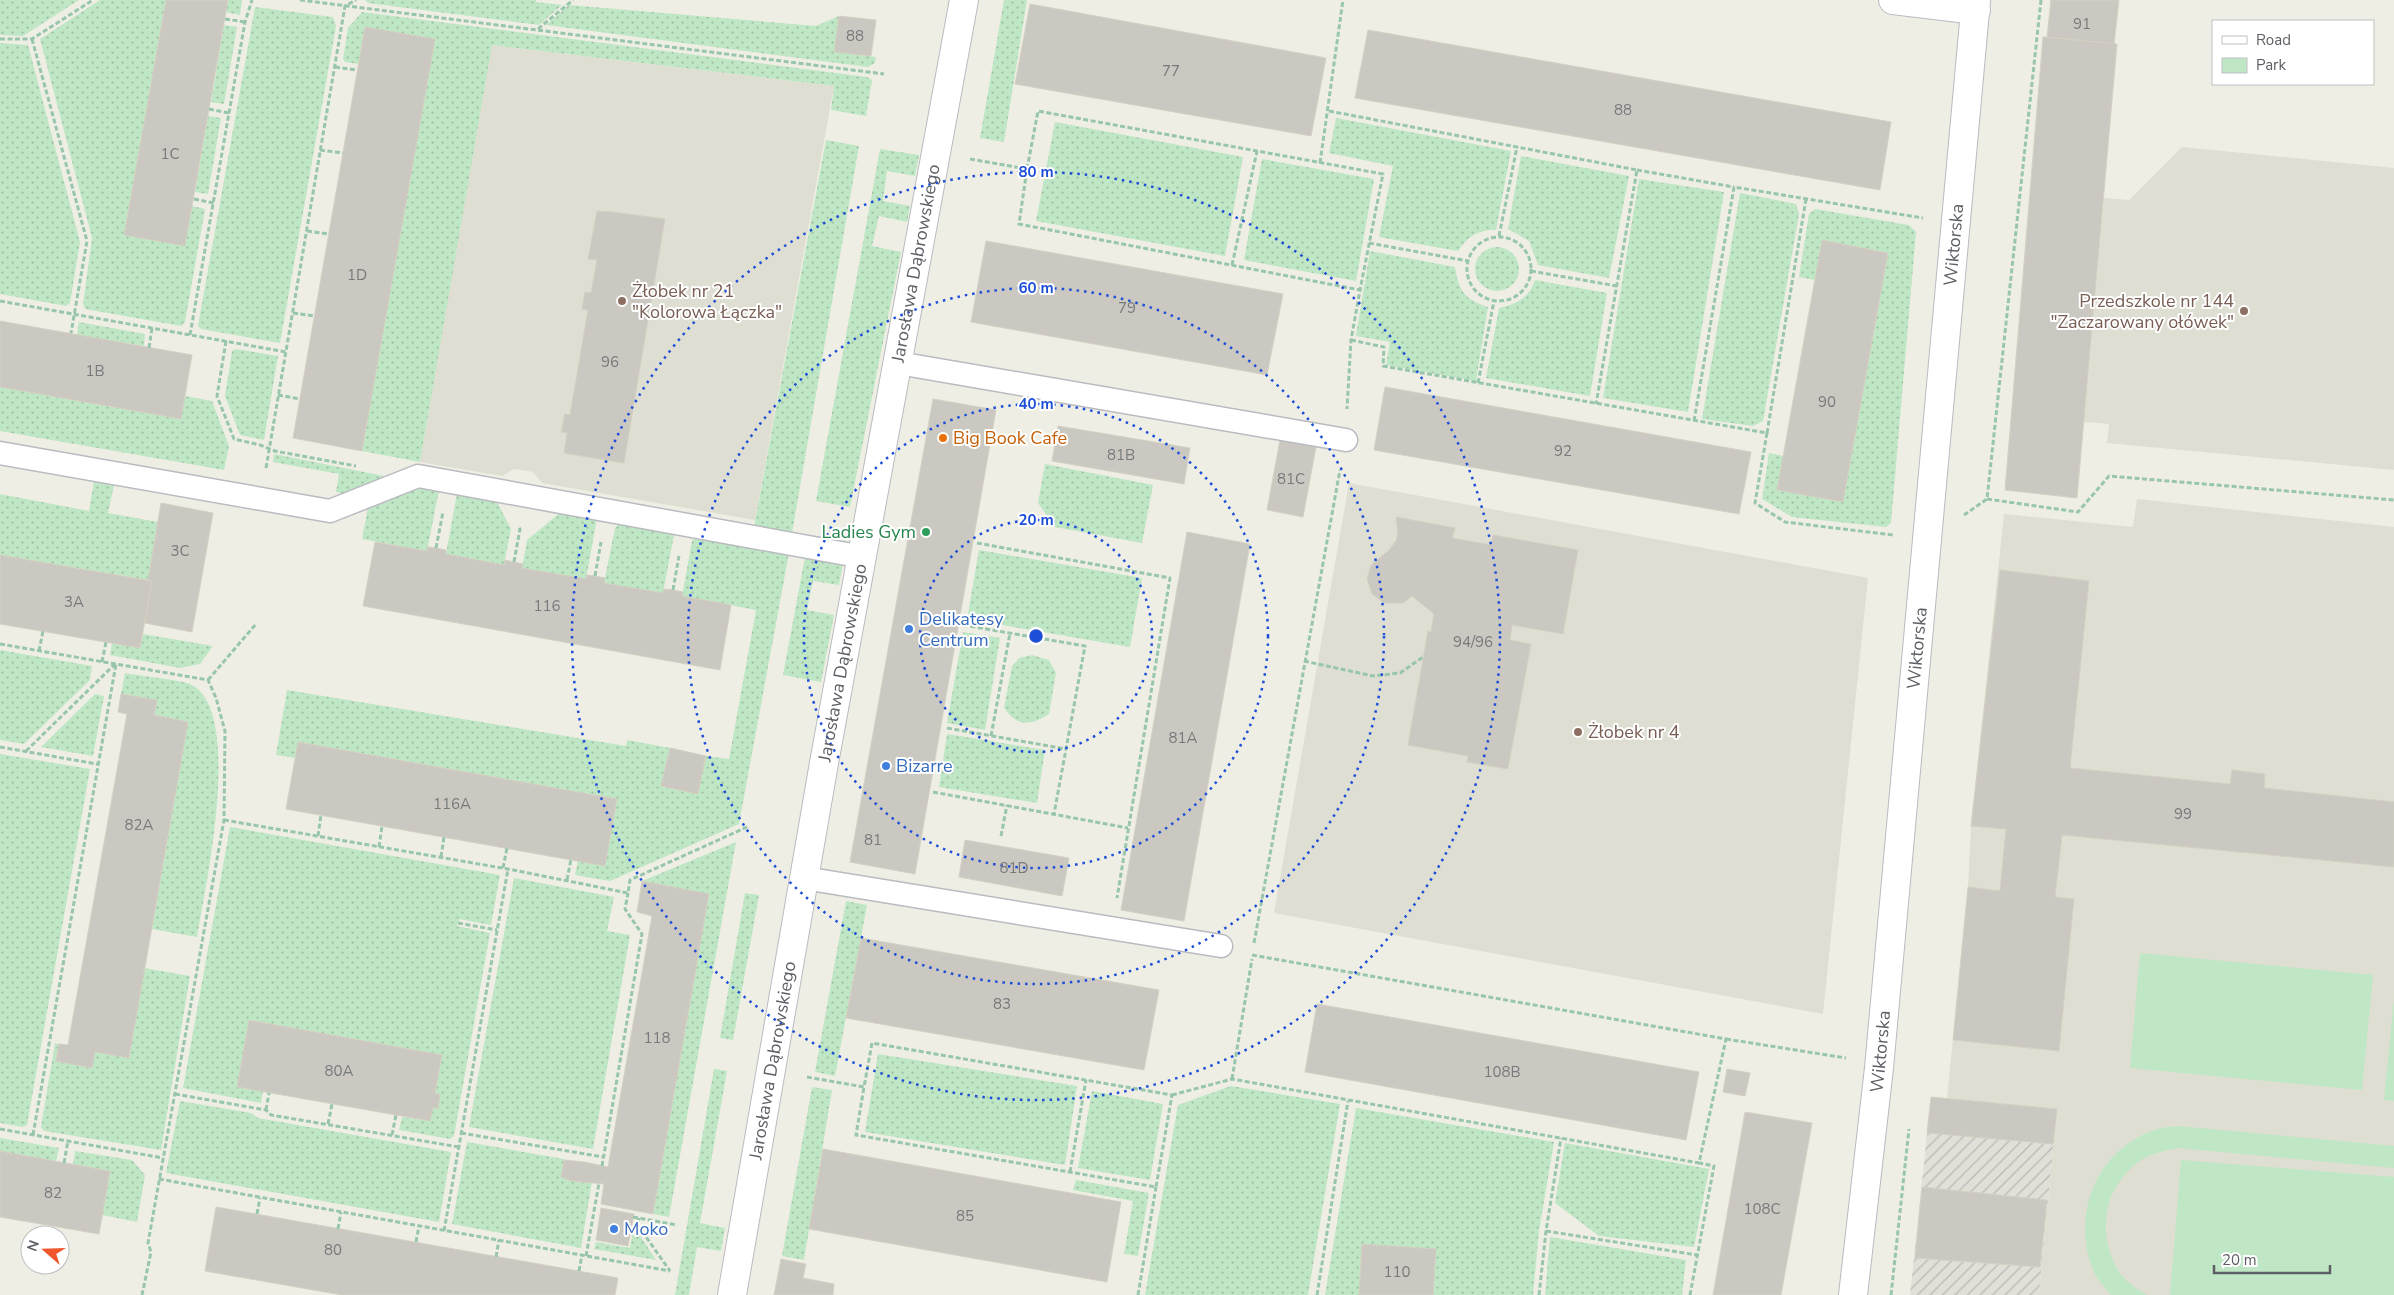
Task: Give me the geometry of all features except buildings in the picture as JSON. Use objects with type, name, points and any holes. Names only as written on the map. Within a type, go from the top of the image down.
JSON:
[{"type":"street","name":"Jarosława Dąbrowskiego","points":[[732,1295],[804,878],[964,0]]},
{"type":"street","points":[[1893,0],[1976,5]]},
{"type":"street","name":"Wiktorska","points":[[1853,1295],[1874,1115],[1976,5]]},
{"type":"lane","points":[[898,363],[1346,440]]},
{"type":"lane","points":[[0,453],[330,511],[418,476],[863,557]]},
{"type":"lane","points":[[804,878],[1220,946]]},
{"type":"path","points":[[0,39],[32,39],[93,0]]},
{"type":"path","points":[[190,335],[245,22],[252,0]]},
{"type":"path","points":[[300,0],[884,74]]},
{"type":"path","points":[[345,6],[356,0]]},
{"type":"path","points":[[538,30],[573,0]]},
{"type":"path","points":[[1320,163],[1329,111],[1343,0]]},
{"type":"path","points":[[1987,499],[2041,0]]},
{"type":"path","points":[[261,498],[345,6]]},
{"type":"path","points":[[225,19],[245,22]]},
{"type":"path","points":[[32,39],[87,240],[71,334]]},
{"type":"path","points":[[335,67],[357,70]]},
{"type":"path","points":[[209,109],[229,113]]},
{"type":"path","points":[[1232,1079],[1304,661],[1346,440],[1351,340],[1383,174],[1038,110],[1019,224],[1360,290]]},
{"type":"path","points":[[1329,111],[1637,170],[1923,218]]},
{"type":"path","points":[[1499,236],[1517,147]]},
{"type":"path","points":[[320,150],[343,153]]},
{"type":"path","points":[[1232,265],[1256,151]]},
{"type":"path","points":[[970,159],[1027,169]]},
{"type":"path","points":[[1596,404],[1637,170]]},
{"type":"path","points":[[1694,421],[1734,187]]},
{"type":"path","points":[[194,199],[214,203]]},
{"type":"path","points":[[1806,199],[1755,503],[1785,522],[1897,536]]},
{"type":"path","points":[[306,231],[328,234]]},
{"type":"path","points":[[1499,236],[1510,238],[1526,251],[1530,260],[1531,271],[1529,282],[1519,294],[1504,301],[1494,301],[1476,291],[1467,272],[1468,261],[1472,251],[1479,243],[1499,236]]},
{"type":"path","points":[[1369,243],[1468,261]]},
{"type":"path","points":[[1531,271],[1617,286]]},
{"type":"path","points":[[0,301],[286,352]]},
{"type":"path","points":[[1478,383],[1494,301]]},
{"type":"path","points":[[292,312],[314,316]]},
{"type":"path","points":[[149,348],[152,328]]},
{"type":"path","points":[[1351,340],[1384,347],[1383,366],[1767,433]]},
{"type":"path","points":[[226,341],[218,396],[234,439],[359,467]]},
{"type":"path","points":[[278,395],[300,399]]},
{"type":"path","points":[[1960,518],[1987,499],[2078,512],[2110,476],[2394,500]]},
{"type":"path","points":[[976,543],[1170,578],[1112,928]]},
{"type":"path","points":[[208,680],[256,624]]},
{"type":"path","points":[[963,625],[1085,646],[1054,814]]},
{"type":"path","points":[[39,651],[43,631]]},
{"type":"path","points":[[991,736],[1010,633]]},
{"type":"path","points":[[102,662],[106,642]]},
{"type":"path","points":[[0,644],[208,680]]},
{"type":"path","points":[[1304,661],[1373,676],[1400,672],[1423,657]]},
{"type":"path","points":[[26,751],[116,664]]},
{"type":"path","points":[[33,1135],[116,664]]},
{"type":"path","points":[[142,1295],[150,1252],[148,1243],[159,1179],[224,820],[225,731],[216,698],[208,680]]},
{"type":"path","points":[[947,728],[1066,749]]},
{"type":"path","points":[[0,747],[97,764]]},
{"type":"path","points":[[933,792],[1128,828]]},
{"type":"path","points":[[1001,836],[1007,805]]},
{"type":"path","points":[[318,836],[321,815]]},
{"type":"path","points":[[224,820],[441,857],[628,893]]},
{"type":"path","points":[[379,847],[382,826]]},
{"type":"path","points":[[602,1166],[642,934],[625,909],[630,880],[747,827]]},
{"type":"path","points":[[441,857],[444,837]]},
{"type":"path","points":[[444,1231],[497,930],[507,848]]},
{"type":"path","points":[[567,880],[571,860]]},
{"type":"path","points":[[458,923],[497,930]]},
{"type":"path","points":[[1252,955],[1726,1039],[1851,1058]]},
{"type":"path","points":[[1700,1163],[1726,1039]]},
{"type":"path","points":[[1156,1187],[856,1135],[872,1043],[1172,1096],[1232,1079],[1714,1166],[1690,1295]]},
{"type":"path","points":[[807,1077],[864,1087]]},
{"type":"path","points":[[1070,1172],[1086,1080]]},
{"type":"path","points":[[266,1110],[269,1093]]},
{"type":"path","points":[[175,1094],[266,1110],[271,1115],[459,1147]]},
{"type":"path","points":[[1138,1295],[1172,1096]]},
{"type":"path","points":[[1317,1295],[1348,1100]]},
{"type":"path","points":[[328,1124],[332,1104]]},
{"type":"path","points":[[392,1135],[396,1115]]},
{"type":"path","points":[[1891,1295],[1909,1128]]},
{"type":"path","points":[[0,1129],[163,1158]]},
{"type":"path","points":[[461,1133],[603,1157]]},
{"type":"path","points":[[1539,1295],[1546,1231],[1561,1138]]},
{"type":"path","points":[[64,1162],[68,1142]]},
{"type":"path","points":[[159,1179],[670,1271],[637,1224],[639,1218]]},
{"type":"path","points":[[579,1271],[584,1256],[599,1183]]},
{"type":"path","points":[[257,1214],[260,1198]]},
{"type":"path","points":[[338,1229],[341,1212]]},
{"type":"path","points":[[633,1217],[678,1225]]},
{"type":"path","points":[[416,1242],[419,1226]]},
{"type":"path","points":[[1546,1231],[1697,1255]]},
{"type":"path","points":[[496,1257],[499,1240]]},
{"type":"shaded area","name":"Żłobek nr 21 \"Kolorowa Łączka\"","points":[[491,45],[834,86],[755,520],[542,483],[533,472],[514,469],[502,476],[420,462]]},
{"type":"shaded area","name":"Przedszkole nr 144 \"Zaczarowany ołówek\"","points":[[2182,147],[2394,168],[2394,470],[2107,443],[2109,424],[2084,422],[2104,198],[2129,200]]},
{"type":"shaded area","name":"Żłobek nr 4","points":[[1349,483],[1868,578],[1823,1014],[1274,913]]},
{"type":"shaded area","points":[[2137,499],[2394,527],[2394,1295],[2039,1295],[2057,1109],[1947,1099],[1968,887],[1971,826],[2004,514],[2133,527]]},
{"type":"shaded area","points":[[1931,1097],[2057,1109],[2039,1295],[1910,1295]]},
{"type":"green space","points":[[0,0],[79,0],[23,36],[0,35]]},
{"type":"green space","points":[[100,0],[166,0],[124,235],[185,245],[192,206],[205,209],[185,322],[181,326],[85,309],[83,304],[92,238],[40,39]]},
{"type":"green space","points":[[228,0],[242,0],[240,15],[226,12]]},
{"type":"green space","points":[[365,0],[536,0],[536,2],[562,5],[539,25],[368,3]]},
{"type":"green space","points":[[1004,0],[1027,0],[1004,142],[980,138]]},
{"type":"green space","points":[[569,5],[816,26],[839,16],[835,52],[876,57],[875,63],[868,67],[546,25]]},
{"type":"green space","points":[[255,7],[333,17],[336,26],[280,343],[201,329],[198,326]]},
{"type":"green space","points":[[362,12],[867,77],[872,80],[866,116],[831,110],[834,86],[492,45],[420,462],[362,451],[359,64],[345,62],[343,59],[348,28]]},
{"type":"green space","points":[[224,25],[237,27],[224,104],[211,102]]},
{"type":"green space","points":[[0,43],[28,45],[80,242],[70,303],[66,306],[0,294]]},
{"type":"green space","points":[[208,116],[221,118],[208,194],[195,192]]},
{"type":"green space","points":[[1336,118],[1511,151],[1496,230],[1484,231],[1474,235],[1458,251],[1379,237],[1393,166],[1329,153]]},
{"type":"green space","points":[[1055,122],[1243,157],[1225,256],[1036,221]]},
{"type":"green space","points":[[826,140],[859,146],[792,533],[754,527]]},
{"type":"green space","points":[[880,149],[919,155],[915,176],[887,171],[883,201],[910,206],[907,222],[879,216],[872,246],[901,252],[850,507],[816,501]]},
{"type":"green space","points":[[1521,156],[1629,176],[1609,278],[1538,265],[1529,241],[1508,229]]},
{"type":"green space","points":[[1262,159],[1374,179],[1356,281],[1244,260]]},
{"type":"green space","points":[[1639,179],[1724,192],[1688,412],[1603,398]]},
{"type":"green space","points":[[1740,193],[1796,204],[1799,214],[1763,421],[1753,426],[1702,419]]},
{"type":"green space","points":[[1815,209],[1909,225],[1916,232],[1891,523],[1886,527],[1792,517],[1762,499],[1769,453],[1784,456],[1778,490],[1843,502],[1888,253],[1823,240],[1815,280],[1799,277],[1809,214]]},
{"type":"green space","points":[[1501,247],[1513,253],[1518,260],[1518,278],[1513,285],[1506,290],[1493,291],[1485,288],[1478,281],[1475,265],[1478,257],[1485,250]]},
{"type":"green space","points":[[1370,251],[1455,267],[1458,282],[1464,293],[1473,301],[1488,307],[1476,381],[1386,365],[1390,342],[1356,336]]},
{"type":"green space","points":[[1535,280],[1607,293],[1590,396],[1486,378],[1499,308],[1512,304],[1526,296]]},
{"type":"green space","points":[[79,322],[145,334],[144,346],[77,335]]},
{"type":"green space","points":[[236,349],[278,356],[264,440],[240,435],[225,396],[232,351]]},
{"type":"green space","points":[[0,387],[181,419],[185,396],[212,401],[229,446],[224,470],[0,431]]},
{"type":"green space","points":[[274,454],[389,477],[352,495],[336,492],[339,474],[273,462]]},
{"type":"green space","points":[[1045,464],[1153,485],[1142,543],[1055,527],[1038,503]]},
{"type":"green space","points":[[94,481],[114,485],[108,513],[158,522],[148,580],[0,555],[0,494],[89,511]]},
{"type":"green space","points":[[424,487],[439,490],[427,551],[362,539],[368,507]]},
{"type":"green space","points":[[457,493],[496,500],[511,529],[504,565],[446,554]]},
{"type":"green space","points":[[561,512],[597,518],[586,579],[522,568],[527,540]]},
{"type":"green space","points":[[620,523],[671,532],[674,535],[663,593],[604,583],[615,528]]},
{"type":"green space","points":[[696,537],[789,553],[739,824],[610,881],[575,875],[578,861],[617,799],[299,742],[295,758],[276,755],[287,690],[626,746],[627,740],[670,748],[661,786],[698,794],[706,756],[729,759],[756,610],[682,596],[692,541]]},
{"type":"green space","points":[[979,550],[1142,578],[1130,647],[967,619]]},
{"type":"green space","points":[[805,557],[843,564],[839,585],[813,581],[807,610],[834,615],[821,682],[783,675]]},
{"type":"green space","points":[[963,632],[1000,638],[985,730],[947,723]]},
{"type":"green space","points":[[143,634],[213,646],[200,664],[180,668],[110,655],[112,643],[140,648]]},
{"type":"green space","points":[[0,650],[92,666],[90,680],[24,744],[0,740]]},
{"type":"green space","points":[[1032,655],[1049,660],[1056,673],[1049,714],[1036,721],[1024,723],[1014,719],[1004,708],[1012,666],[1019,658]]},
{"type":"green space","points":[[125,673],[180,681],[192,685],[207,702],[216,729],[219,764],[217,803],[213,843],[197,937],[152,929],[188,722],[154,715],[157,700],[121,694]]},
{"type":"green space","points":[[95,694],[104,696],[93,756],[41,747]]},
{"type":"green space","points":[[947,734],[1045,750],[1037,803],[939,787]]},
{"type":"green space","points":[[0,754],[90,769],[27,1125],[22,1127],[0,1123]]},
{"type":"green space","points":[[230,827],[500,875],[491,925],[459,919],[457,926],[490,933],[454,1136],[450,1139],[399,1130],[402,1117],[430,1121],[433,1108],[438,1108],[435,1093],[442,1055],[249,1020],[237,1087],[263,1091],[261,1103],[183,1088]]},
{"type":"green space","points":[[736,842],[669,1217],[653,1214],[709,894],[642,881]]},
{"type":"green space","points":[[514,878],[614,897],[607,931],[630,935],[593,1149],[469,1127]]},
{"type":"green space","points":[[745,893],[759,895],[733,1040],[720,1038]]},
{"type":"green space","points":[[846,901],[867,905],[835,1076],[815,1072]]},
{"type":"green space","points":[[2140,953],[2373,975],[2362,1090],[2130,1068]]},
{"type":"green space","points":[[144,968],[190,976],[161,1150],[44,1131],[41,1127],[55,1043],[59,1044],[57,1061],[91,1068],[95,1052],[129,1058]]},
{"type":"green space","points":[[2394,998],[2394,1101],[2384,1100]]},
{"type":"green space","points":[[878,1054],[1077,1086],[1065,1165],[865,1132]]},
{"type":"green space","points":[[714,1069],[727,1071],[700,1223],[725,1228],[721,1251],[697,1247],[689,1295],[675,1295]]},
{"type":"green space","points":[[1231,1086],[1340,1104],[1308,1295],[1145,1295],[1178,1105]]},
{"type":"green space","points":[[812,1087],[832,1090],[804,1260],[782,1256]]},
{"type":"green space","points":[[1092,1091],[1163,1104],[1150,1180],[1078,1168]]},
{"type":"green space","points":[[180,1101],[251,1113],[258,1118],[451,1152],[439,1222],[166,1173]]},
{"type":"green space","points":[[1356,1108],[1554,1142],[1539,1231],[1533,1295],[1325,1295]]},
{"type":"green space","points":[[2178,1126],[2394,1146],[2394,1168],[2178,1148],[2148,1157],[2137,1163],[2124,1175],[2109,1201],[2106,1216],[2106,1236],[2111,1257],[2121,1275],[2147,1295],[2111,1295],[2096,1277],[2088,1253],[2085,1231],[2087,1209],[2093,1188],[2103,1169],[2117,1153],[2134,1139],[2158,1129]]},
{"type":"green space","points":[[0,1138],[59,1148],[56,1161],[0,1151]]},
{"type":"green space","points":[[467,1142],[564,1159],[561,1177],[571,1181],[592,1182],[581,1248],[452,1224]]},
{"type":"green space","points":[[1565,1143],[1709,1169],[1694,1247],[1599,1236],[1555,1203]]},
{"type":"green space","points":[[75,1151],[132,1160],[145,1175],[137,1222],[102,1215],[110,1171],[73,1164]]},
{"type":"green space","points":[[2181,1160],[2394,1177],[2394,1295],[2170,1295]]},
{"type":"green space","points":[[1076,1180],[1149,1193],[1138,1256],[1124,1254],[1133,1201],[1073,1190]]},
{"type":"green space","points":[[634,1226],[656,1260],[594,1249],[596,1242],[630,1248]]},
{"type":"green space","points":[[1550,1237],[1686,1260],[1682,1295],[1545,1295]]},
{"type":"place","name":"Żłobek nr 21 \"Kolorowa Łączka\"","points":[[622,301]]},
{"type":"place","name":"Przedszkole nr 144 \"Zaczarowany ołówek\"","points":[[2244,311]]},
{"type":"place","name":"Big Book Cafe","points":[[943,438]]},
{"type":"place","name":"Ladies Gym","points":[[926,532]]},
{"type":"place","name":"Delikatesy Centrum","points":[[909,629]]},
{"type":"place","name":"Żłobek nr 4","points":[[1578,732]]},
{"type":"place","name":"Bizarre","points":[[886,766]]},
{"type":"place","name":"Moko","points":[[614,1229]]}]
